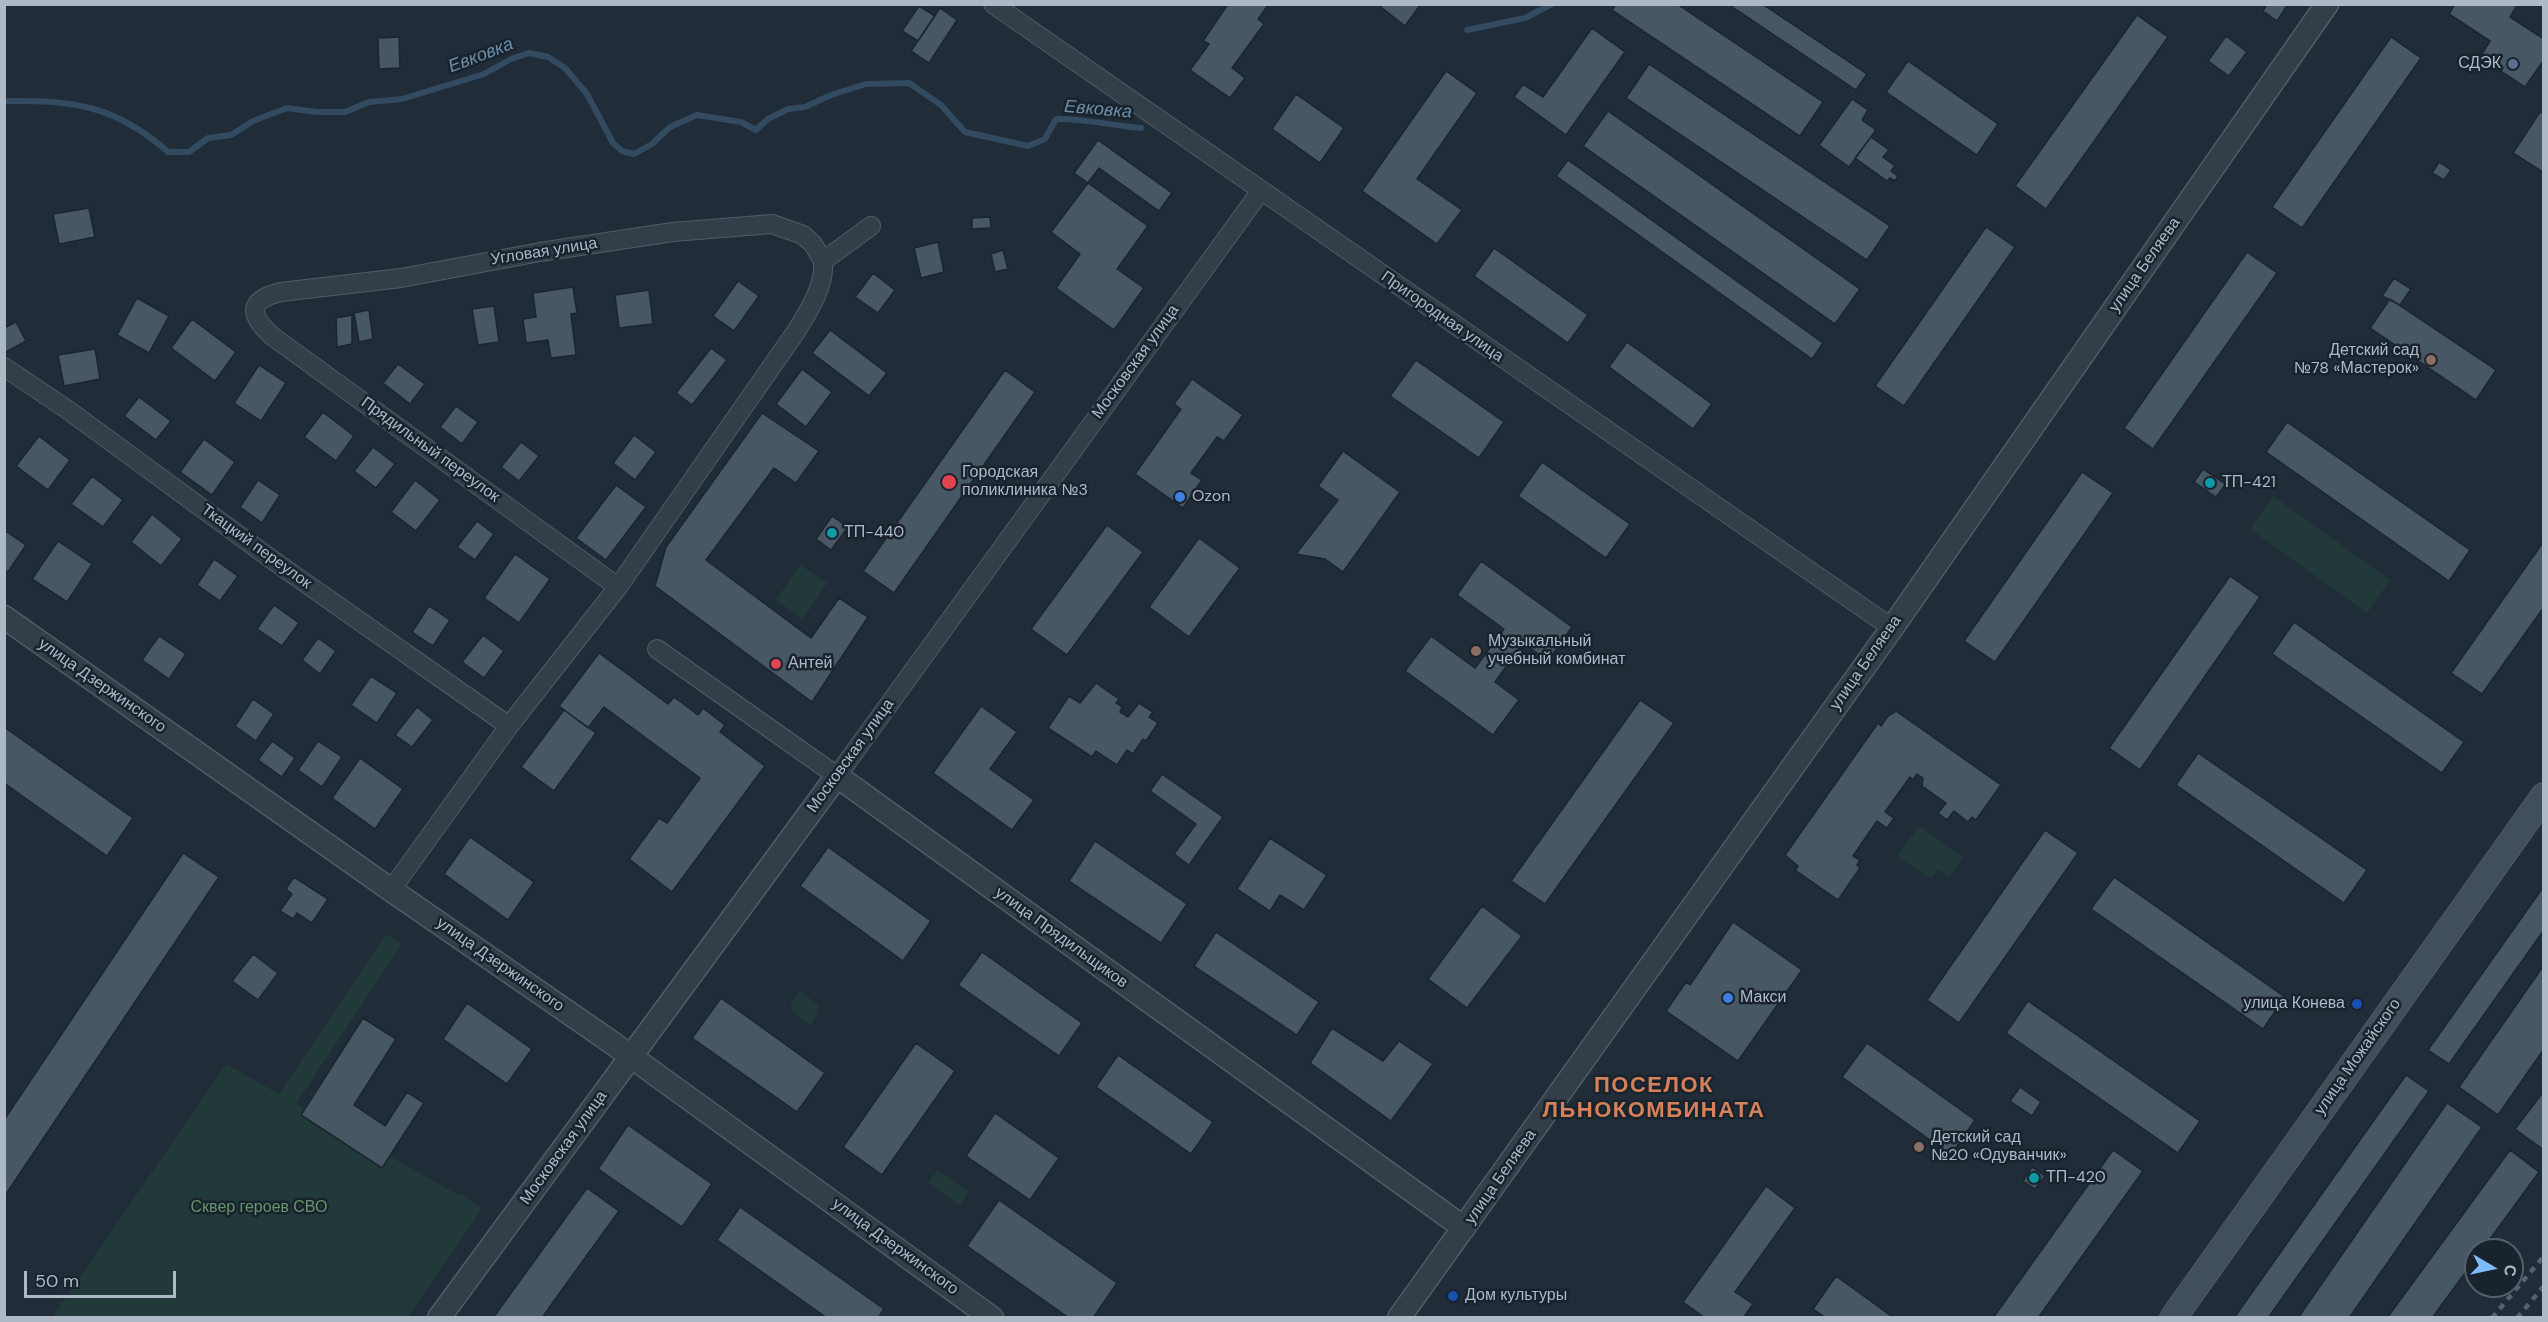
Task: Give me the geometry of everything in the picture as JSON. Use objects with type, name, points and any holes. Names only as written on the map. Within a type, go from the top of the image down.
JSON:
[{"type":"main road","name":"улица Можайского","points":[[2173,1317],[2544,796]]},
{"type":"street","name":"Пригородная улица","points":[[993,4],[1260,192],[1892,628]]},
{"type":"street","name":"улица Беляева","points":[[1399,1317],[1892,628],[2327,4]]},
{"type":"street","name":"Московская улица","points":[[439,1317],[837,776],[1260,192]]},
{"type":"street","name":"Угловая улица","points":[[256,306],[262,298],[281,292],[401,278],[540,252],[721,228],[772,224],[789,229],[808,240],[823,261]]},
{"type":"street","points":[[391,890],[509,726],[618,587],[795,333],[815,298],[824,271],[823,261],[871,226]]},
{"type":"street","name":"Прядильный переулок","points":[[256,306],[255,316],[258,323],[272,336],[618,587]]},
{"type":"street","name":"Ткацкий переулок","points":[[4,367],[68,410],[264,554],[509,726]]},
{"type":"street","name":"улица Дзержинского","points":[[4,617],[631,1056],[992,1317]]},
{"type":"street","name":"улица Прядильщиков","points":[[657,649],[1464,1228]]},
{"type":"green space","points":[[2273,496],[2390,580],[2367,613],[2250,529]]},
{"type":"green space","points":[[800,565],[827,583],[803,619],[776,600]]},
{"type":"green space","points":[[1919,826],[1963,857],[1949,877],[1938,869],[1931,879],[1897,856]]},
{"type":"green space","name":"Сквер героев СВО","points":[[386,934],[402,944],[296,1104],[462,1195],[482,1209],[408,1317],[52,1318],[226,1064],[279,1094]]},
{"type":"green space","points":[[800,991],[819,1006],[816,1010],[819,1012],[810,1025],[791,1011],[793,1008],[790,1006]]},
{"type":"green space","points":[[938,1170],[969,1191],[960,1205],[928,1183]]},
{"type":"building","points":[[1228,4],[1269,4],[1258,19],[1264,24],[1232,68],[1245,78],[1230,98],[1190,70],[1209,44],[1203,41]]},
{"type":"building","points":[[1377,4],[1421,4],[1405,26]]},
{"type":"building","points":[[1616,4],[1677,4],[1823,102],[1800,136],[1612,10]]},
{"type":"building","points":[[1728,4],[1762,4],[1867,74],[1856,90]]},
{"type":"building","points":[[2267,4],[2288,4],[2277,21],[2263,11]]},
{"type":"building","points":[[2455,4],[2518,4],[2510,17],[2544,39],[2544,60],[2525,87],[2480,57],[2490,41],[2449,14]]},
{"type":"building","points":[[919,6],[935,16],[918,41],[902,31]]},
{"type":"building","points":[[940,8],[957,20],[929,63],[911,51]]},
{"type":"building","points":[[2137,15],[2168,37],[2046,209],[2015,186]]},
{"type":"building","points":[[1592,28],[1625,52],[1566,135],[1514,97],[1523,84],[1543,97]]},
{"type":"building","points":[[2226,36],[2247,52],[2229,76],[2208,61]]},
{"type":"building","points":[[399,37],[400,68],[379,69],[378,38]]},
{"type":"building","points":[[2391,37],[2421,58],[2302,228],[2272,207]]},
{"type":"building","points":[[1908,61],[1998,124],[1977,155],[1886,92]]},
{"type":"building","points":[[1649,64],[1890,226],[1867,260],[1626,98]]},
{"type":"building","points":[[1446,71],[1477,93],[1417,179],[1462,210],[1437,244],[1362,191]]},
{"type":"building","points":[[1296,94],[1344,128],[1320,163],[1272,129]]},
{"type":"building","points":[[1852,99],[1868,110],[1862,120],[1876,130],[1849,167],[1819,145]]},
{"type":"building","points":[[1608,111],[1860,289],[1835,324],[1583,146]]},
{"type":"building","points":[[2540,112],[2544,114],[2544,173],[2513,153]]},
{"type":"building","points":[[1871,137],[1889,150],[1883,157],[1895,166],[1891,171],[1898,176],[1895,181],[1890,178],[1887,181],[1855,158]]},
{"type":"building","points":[[1098,140],[1172,193],[1159,211],[1099,168],[1088,183],[1074,173]]},
{"type":"building","points":[[1568,160],[1823,343],[1812,359],[1556,176]]},
{"type":"building","points":[[2439,162],[2451,170],[2444,180],[2432,173]]},
{"type":"building","points":[[1088,183],[1148,226],[1117,269],[1144,288],[1114,330],[1056,288],[1080,254],[1051,232]]},
{"type":"building","points":[[89,208],[95,237],[59,244],[53,214]]},
{"type":"building","points":[[990,217],[991,228],[972,229],[972,218]]},
{"type":"building","points":[[1986,227],[2015,247],[1904,406],[1875,386]]},
{"type":"building","points":[[938,242],[944,272],[921,278],[914,248]]},
{"type":"building","points":[[1494,248],[1588,315],[1568,343],[1474,276]]},
{"type":"building","points":[[1003,250],[1008,269],[995,272],[991,254]]},
{"type":"building","points":[[2247,252],[2277,273],[2153,449],[2124,428]]},
{"type":"building","points":[[873,273],[895,290],[878,313],[855,297]]},
{"type":"building","points":[[2394,278],[2411,289],[2400,305],[2382,296]]},
{"type":"building","points":[[738,281],[759,296],[734,331],[713,316]]},
{"type":"building","points":[[573,287],[577,313],[571,314],[576,355],[551,358],[548,340],[526,343],[523,319],[536,317],[533,293]]},
{"type":"building","points":[[649,290],[653,324],[619,328],[615,295]]},
{"type":"building","points":[[137,298],[169,316],[149,353],[117,335]]},
{"type":"building","points":[[2390,299],[2496,370],[2476,400],[2370,328]]},
{"type":"building","points":[[494,306],[499,342],[478,345],[472,309]]},
{"type":"building","points":[[369,310],[373,339],[359,342],[354,313]]},
{"type":"building","points":[[352,315],[352,344],[337,347],[336,318]]},
{"type":"building","points":[[192,319],[236,352],[215,381],[171,348]]},
{"type":"building","points":[[16,322],[26,341],[4,353],[4,328]]},
{"type":"building","points":[[830,330],[887,373],[869,396],[812,353]]},
{"type":"building","points":[[1627,342],[1712,404],[1693,429],[1609,367]]},
{"type":"building","points":[[711,348],[727,360],[692,405],[676,393]]},
{"type":"building","points":[[95,349],[100,379],[64,386],[58,355]]},
{"type":"building","points":[[1416,360],[1504,422],[1479,458],[1390,396]]},
{"type":"building","points":[[398,364],[425,384],[410,404],[383,383]]},
{"type":"building","points":[[259,365],[286,383],[261,421],[234,403]]},
{"type":"building","points":[[802,369],[832,392],[806,427],[776,404]]},
{"type":"building","name":"Городская поликлиника №3","points":[[1005,370],[1035,392],[894,593],[863,571]]},
{"type":"building","points":[[1192,379],[1243,415],[1224,441],[1217,437],[1191,473],[1202,480],[1183,508],[1135,474],[1181,409],[1174,404]]},
{"type":"building","points":[[139,397],[171,421],[156,440],[124,416]]},
{"type":"building","points":[[456,406],[478,422],[462,444],[440,427]]},
{"type":"building","points":[[323,412],[354,436],[336,461],[304,437]]},
{"type":"building","points":[[762,413],[819,451],[796,483],[774,468],[706,560],[811,638],[839,598],[868,617],[812,702],[655,586],[666,547]]},
{"type":"building","points":[[2287,422],[2470,550],[2449,581],[2266,452]]},
{"type":"building","points":[[634,435],[656,452],[635,480],[613,463]]},
{"type":"building","points":[[39,436],[70,460],[48,490],[16,466]]},
{"type":"building","points":[[204,439],[235,462],[212,495],[180,472]]},
{"type":"building","points":[[521,442],[539,456],[519,481],[501,467]]},
{"type":"building","points":[[373,447],[395,464],[376,488],[354,471]]},
{"type":"building","points":[[1343,451],[1400,492],[1343,572],[1325,559],[1296,554],[1338,500],[1318,486]]},
{"type":"building","points":[[1542,462],[1630,524],[1606,558],[1518,496]]},
{"type":"building","name":"ТП-421","points":[[2203,469],[2226,484],[2216,497],[2194,482]]},
{"type":"building","points":[[2082,472],[2113,493],[1995,662],[1964,641]]},
{"type":"building","points":[[92,476],[123,500],[103,527],[71,504]]},
{"type":"building","points":[[258,480],[280,495],[262,523],[240,507]]},
{"type":"building","points":[[415,480],[440,500],[416,531],[391,512]]},
{"type":"building","points":[[616,485],[646,507],[606,560],[576,538]]},
{"type":"building","points":[[152,514],[182,539],[161,566],[131,542]]},
{"type":"building","name":"ТП-440","points":[[832,516],[848,527],[831,550],[816,539]]},
{"type":"building","points":[[477,521],[494,534],[475,560],[457,547]]},
{"type":"building","points":[[1107,525],[1143,552],[1067,655],[1031,629]]},
{"type":"building","points":[[4,530],[26,545],[8,572],[4,569]]},
{"type":"building","points":[[1199,538],[1240,568],[1189,637],[1149,607]]},
{"type":"building","points":[[58,541],[92,564],[67,602],[32,579]]},
{"type":"building","points":[[2544,541],[2544,607],[2482,694],[2451,673]]},
{"type":"building","points":[[515,554],[550,579],[519,623],[484,598]]},
{"type":"building","points":[[214,559],[238,576],[220,601],[197,585]]},
{"type":"building","points":[[1481,561],[1572,627],[1548,661],[1523,643],[1495,682],[1519,700],[1493,735],[1405,671],[1431,636],[1475,668],[1504,629],[1457,595]]},
{"type":"building","points":[[2230,576],[2260,597],[2140,770],[2109,748]]},
{"type":"building","points":[[274,605],[299,623],[282,646],[257,629]]},
{"type":"building","points":[[429,606],[450,620],[433,646],[412,632]]},
{"type":"building","points":[[2294,622],[2464,742],[2442,773],[2272,654]]},
{"type":"building","points":[[483,635],[504,651],[484,678],[462,662]]},
{"type":"building","points":[[159,636],[186,654],[169,679],[142,660]]},
{"type":"building","points":[[318,638],[336,651],[320,674],[302,660]]},
{"type":"building","points":[[599,653],[668,704],[674,697],[698,715],[703,708],[725,725],[720,732],[765,766],[672,892],[629,859],[659,818],[667,823],[700,778],[604,707],[588,728],[559,706]]},
{"type":"building","points":[[371,676],[397,693],[377,723],[351,705]]},
{"type":"building","points":[[1096,683],[1119,699],[1116,703],[1122,707],[1120,712],[1128,717],[1139,703],[1153,712],[1149,717],[1158,723],[1146,741],[1143,739],[1133,754],[1127,750],[1117,765],[1096,751],[1092,757],[1048,728],[1069,696],[1080,703]]},
{"type":"building","points":[[253,699],[274,714],[256,741],[235,726]]},
{"type":"building","points":[[1640,700],[1674,723],[1545,904],[1511,881]]},
{"type":"building","points":[[981,706],[1017,732],[990,769],[1034,800],[1012,830],[933,773]]},
{"type":"building","points":[[417,707],[433,720],[412,747],[395,735]]},
{"type":"building","points":[[564,710],[596,733],[554,791],[521,767]]},
{"type":"building","points":[[1896,711],[2001,785],[1976,820],[1972,817],[1968,822],[1954,811],[1947,820],[1938,813],[1946,803],[1922,786],[1923,778],[1917,774],[1913,780],[1910,777],[1885,812],[1894,818],[1887,828],[1877,821],[1853,856],[1860,860],[1857,865],[1860,868],[1838,900],[1795,870],[1798,866],[1785,855],[1878,723],[1881,726],[1888,716]]},
{"type":"building","points":[[4,727],[133,818],[107,856],[4,783]]},
{"type":"building","points":[[272,741],[295,758],[282,777],[258,760]]},
{"type":"building","points":[[318,741],[342,757],[322,787],[298,770]]},
{"type":"building","points":[[2198,753],[2367,870],[2344,903],[2176,785]]},
{"type":"building","points":[[360,758],[403,789],[375,829],[332,798]]},
{"type":"building","points":[[1162,774],[1223,817],[1189,865],[1174,854],[1196,824],[1150,791]]},
{"type":"building","points":[[2045,830],[2078,853],[1959,1023],[1927,1000]]},
{"type":"building","points":[[470,837],[534,882],[508,920],[444,874]]},
{"type":"building","points":[[1270,838],[1327,875],[1304,910],[1280,895],[1270,911],[1237,889]]},
{"type":"building","points":[[1095,841],[1187,904],[1161,943],[1069,881]]},
{"type":"building","points":[[828,847],[931,921],[903,961],[800,886]]},
{"type":"building","points":[[183,853],[219,877],[4,1197],[4,1120]]},
{"type":"building","points":[[294,877],[328,899],[312,923],[297,913],[293,919],[280,911],[292,894],[286,889]]},
{"type":"building","points":[[2114,877],[2285,997],[2263,1029],[2091,909]]},
{"type":"building","points":[[2544,886],[2544,930],[2449,1064],[2428,1050]]},
{"type":"building","points":[[1482,906],[1522,936],[1467,1008],[1428,979]]},
{"type":"building","name":"Макси","points":[[1733,922],[1802,970],[1738,1061],[1666,1011],[1686,982],[1690,985]]},
{"type":"building","points":[[1216,932],[1319,1002],[1297,1035],[1194,966]]},
{"type":"building","points":[[982,952],[1082,1023],[1059,1056],[958,985]]},
{"type":"building","points":[[253,954],[278,973],[258,1000],[232,981]]},
{"type":"building","points":[[2544,965],[2544,1049],[2498,1115],[2459,1087]]},
{"type":"building","points":[[721,998],[825,1073],[797,1112],[692,1038]]},
{"type":"building","points":[[2028,1001],[2200,1121],[2178,1153],[2006,1033]]},
{"type":"building","points":[[467,1003],[532,1049],[507,1084],[443,1039]]},
{"type":"building","points":[[363,1018],[396,1039],[354,1105],[385,1126],[407,1092],[424,1103],[382,1168],[301,1115]]},
{"type":"building","points":[[1332,1028],[1383,1061],[1399,1041],[1433,1064],[1391,1121],[1310,1063]]},
{"type":"building","points":[[916,1043],[955,1071],[882,1175],[843,1147]]},
{"type":"building","points":[[1867,1043],[1975,1120],[1951,1155],[1842,1077]]},
{"type":"building","points":[[1118,1055],[1213,1122],[1191,1154],[1096,1087]]},
{"type":"building","points":[[2406,1075],[2429,1091],[2268,1318],[2234,1318]]},
{"type":"building","points":[[2020,1087],[2041,1102],[2032,1116],[2010,1101]]},
{"type":"building","points":[[2544,1091],[2544,1150],[2515,1129]]},
{"type":"building","points":[[2447,1103],[2482,1127],[2349,1318],[2298,1318]]},
{"type":"building","points":[[995,1113],[1059,1158],[1030,1200],[966,1156]]},
{"type":"building","points":[[628,1125],[712,1184],[682,1227],[598,1169]]},
{"type":"building","points":[[2113,1150],[2143,1171],[2038,1318],[1993,1318]]},
{"type":"building","points":[[2510,1150],[2539,1172],[2491,1238],[2464,1238],[2464,1274],[2432,1318],[2387,1318]]},
{"type":"building","name":"ТП-420","points":[[2032,1167],[2045,1176],[2035,1189],[2023,1181]]},
{"type":"building","points":[[1766,1186],[1795,1208],[1735,1292],[1753,1304],[1743,1318],[1705,1318],[1683,1302]]},
{"type":"building","points":[[587,1188],[619,1211],[542,1318],[493,1318]]},
{"type":"building","points":[[999,1200],[1117,1283],[1093,1318],[1069,1318],[967,1246]]},
{"type":"building","points":[[740,1207],[884,1309],[878,1318],[827,1318],[717,1240]]},
{"type":"building","points":[[1836,1276],[1894,1318],[1826,1318],[1813,1309]]},
{"type":"waterway","name":"Евковка","points":[[1467,30],[1525,18],[1552,4]]},
{"type":"waterway","name":"Евковка","points":[[4,101],[51,102],[92,108],[130,124],[168,152],[189,152],[208,138],[231,135],[253,121],[287,108],[317,112],[345,112],[369,102],[402,99],[484,74],[511,59],[529,53],[548,57],[565,68],[587,94],[613,143],[622,151],[634,154],[652,144],[670,127],[697,115],[741,122],[756,130],[768,119],[788,109],[805,107],[831,95],[866,84],[909,83],[941,105],[965,132],[1028,146],[1045,139],[1056,119],[1141,128]]},
{"type":"railway","points":[[2492,1318],[2544,1256]]},
{"type":"railway","points":[[2517,1318],[2544,1286]]},
{"type":"place","name":"СДЭК","points":[[2513,64]]},
{"type":"place","name":"Детский сад №78 «Мастерок»","points":[[2431,360]]},
{"type":"place","name":"Городская поликлиника №3","points":[[949,482]]},
{"type":"place","name":"ТП-421","points":[[2210,483]]},
{"type":"place","name":"Ozon","points":[[1180,497]]},
{"type":"place","name":"ТП-440","points":[[832,533]]},
{"type":"place","name":"Музыкальный учебный комбинат","points":[[1476,651]]},
{"type":"place","name":"Антей","points":[[776,664]]},
{"type":"place","name":"Макси","points":[[1728,998]]},
{"type":"place","name":"улица Конева","points":[[2357,1004]]},
{"type":"place","name":"Детский сад №20 «Одуванчик»","points":[[1919,1147]]},
{"type":"place","name":"ТП-420","points":[[2034,1178]]},
{"type":"place","name":"Дом культуры","points":[[1453,1296]]},
{"type":"district","name":"ПОСЕЛОК ЛЬНОКОМБИНАТА","points":[[1654,1098]]}]
